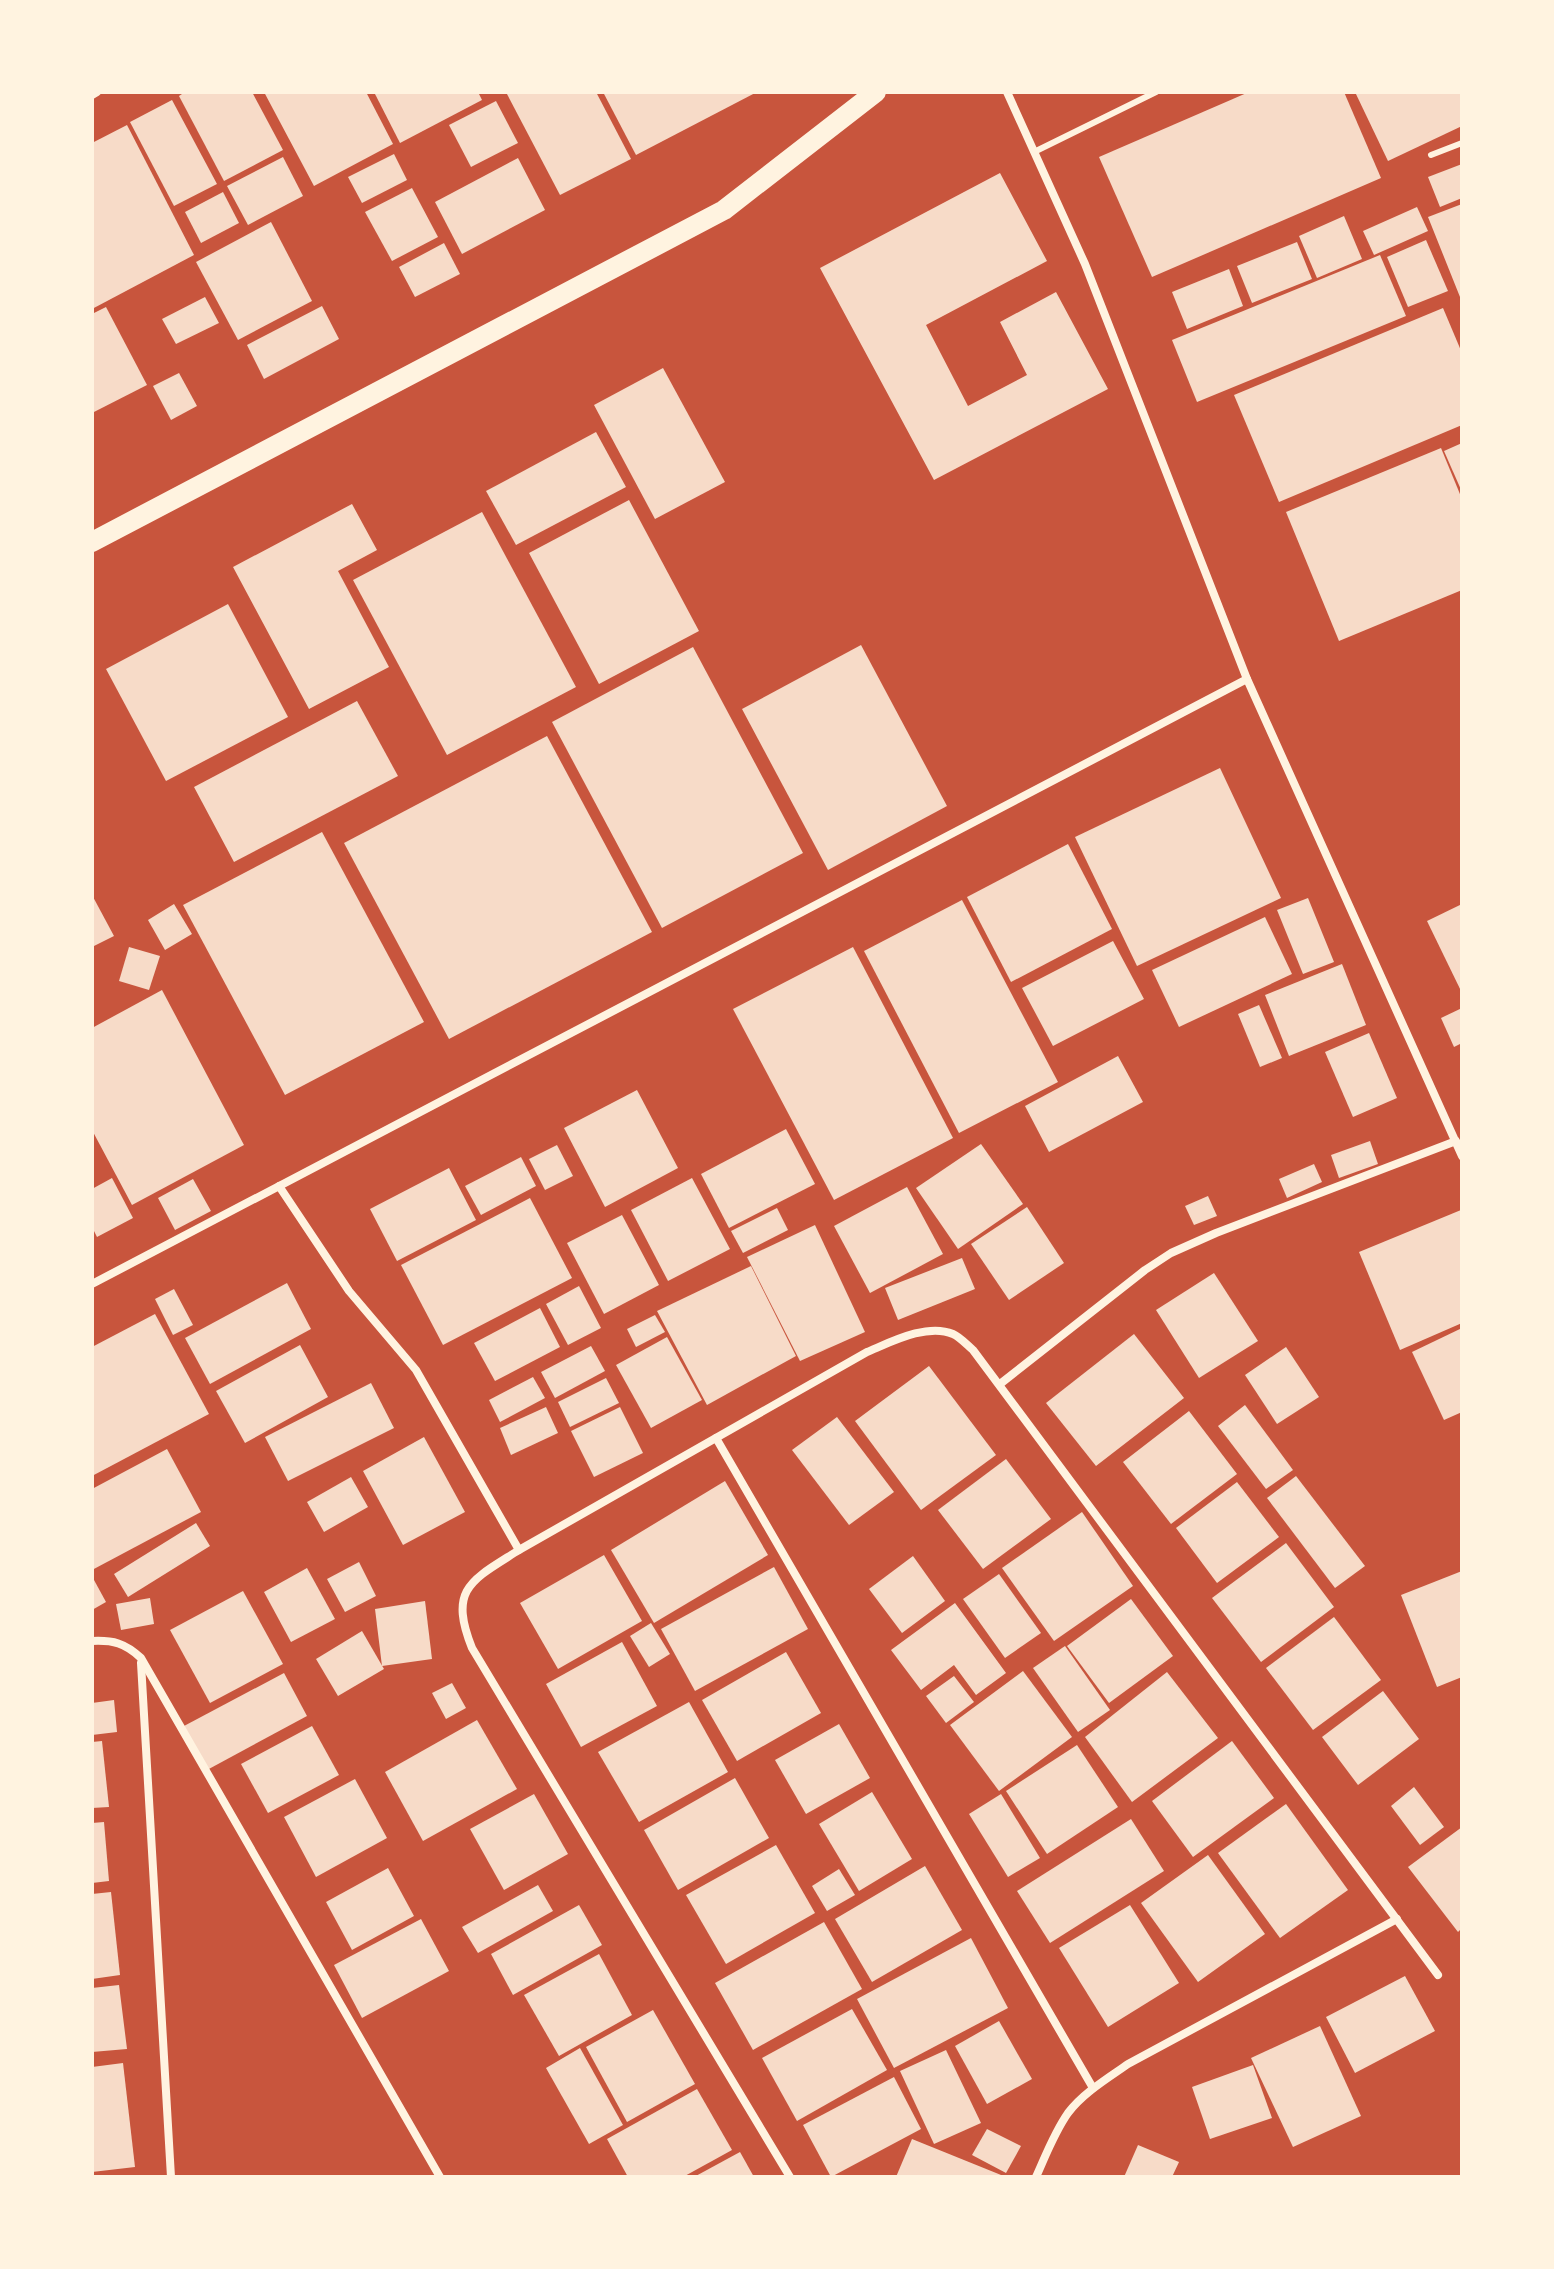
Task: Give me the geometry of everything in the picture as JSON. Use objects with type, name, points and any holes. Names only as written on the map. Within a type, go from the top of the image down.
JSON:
[{"type":"main road","points":[[92,542],[724,210],[876,92]]},
{"type":"street","points":[[1007,92],[1085,264],[1247,679],[1462,1156]]},
{"type":"street","points":[[92,1284],[1247,679]]},
{"type":"street","points":[[1000,1384],[1171,1253],[1456,1141]]},
{"type":"street","points":[[279,1186],[349,1291],[416,1370],[519,1550]]},
{"type":"street","points":[[790,2177],[472,1648],[463,1627],[462,1606],[466,1590],[476,1577],[519,1550],[867,1352],[902,1338],[930,1332],[952,1334],[973,1350],[1438,1975]]},
{"type":"street","points":[[716,1438],[1093,2088]]},
{"type":"street","points":[[92,1641],[110,1640],[128,1645],[141,1658],[440,2177]]},
{"type":"street","points":[[141,1658],[171,2177]]},
{"type":"street","points":[[1036,2177],[1070,2111],[1093,2088],[1128,2064],[1397,1919]]},
{"type":"lane","points":[[1034,152],[1156,92]]},
{"type":"lane","points":[[1431,155],[1462,143]]},
{"type":"building","points":[[185,92],[252,92],[283,150],[224,181],[179,96]]},
{"type":"building","points":[[264,92],[366,92],[393,144],[314,186]]},
{"type":"building","points":[[374,92],[478,92],[482,100],[400,143]]},
{"type":"building","points":[[596,92],[631,159],[560,195],[507,94]]},
{"type":"building","points":[[603,92],[757,92],[636,155]]},
{"type":"building","points":[[1249,92],[1344,92],[1381,178],[1152,277],[1099,157]]},
{"type":"building","points":[[1355,92],[1462,92],[1462,126],[1388,161]]},
{"type":"building","points":[[172,100],[217,184],[174,206],[130,122]]},
{"type":"building","points":[[496,101],[518,143],[471,167],[449,125]]},
{"type":"building","points":[[127,125],[194,255],[92,309],[92,143]]},
{"type":"building","points":[[394,154],[407,180],[362,203],[348,177]]},
{"type":"building","points":[[283,157],[303,196],[248,225],[227,186]]},
{"type":"building","points":[[518,158],[545,210],[462,254],[435,202]]},
{"type":"building","points":[[1462,164],[1462,198],[1440,207],[1428,177]]},
{"type":"building","points":[[1000,173],[1047,261],[926,325],[968,406],[1027,375],[1000,322],[1056,292],[1108,389],[934,480],[820,268]]},
{"type":"building","points":[[412,188],[438,237],[392,261],[365,212]]},
{"type":"building","points":[[223,192],[239,223],[201,243],[185,212]]},
{"type":"building","points":[[1462,204],[1462,302],[1428,217]]},
{"type":"building","points":[[1417,207],[1428,231],[1374,255],[1363,231]]},
{"type":"building","points":[[1344,216],[1362,259],[1317,278],[1299,236]]},
{"type":"building","points":[[271,222],[312,301],[238,340],[196,262]]},
{"type":"building","points":[[1426,240],[1448,291],[1408,307],[1387,257]]},
{"type":"building","points":[[1297,242],[1312,279],[1252,303],[1237,266]]},
{"type":"building","points":[[444,243],[460,274],[415,297],[399,267]]},
{"type":"building","points":[[1380,255],[1406,316],[1197,402],[1172,340]]},
{"type":"building","points":[[1229,269],[1243,306],[1187,329],[1172,292]]},
{"type":"building","points":[[205,297],[219,323],[176,344],[162,319]]},
{"type":"building","points":[[322,306],[339,339],[264,379],[247,345]]},
{"type":"building","points":[[106,307],[147,385],[92,413],[92,314]]},
{"type":"building","points":[[1443,308],[1462,353],[1462,425],[1279,502],[1234,395]]},
{"type":"building","points":[[663,368],[725,482],[655,519],[594,405]]},
{"type":"building","points":[[179,373],[197,406],[171,420],[153,386]]},
{"type":"building","points":[[596,432],[626,487],[516,545],[486,491]]},
{"type":"building","points":[[1462,443],[1462,492],[1444,451]]},
{"type":"building","points":[[1441,448],[1462,499],[1462,590],[1339,641],[1286,512]]},
{"type":"building","points":[[629,500],[699,631],[599,684],[529,553]]},
{"type":"building","points":[[352,504],[377,550],[338,571],[389,667],[309,709],[233,567]]},
{"type":"building","points":[[482,512],[576,687],[447,755],[353,580]]},
{"type":"building","points":[[228,604],[288,717],[166,781],[106,669]]},
{"type":"building","points":[[861,645],[947,806],[828,870],[742,709]]},
{"type":"building","points":[[693,647],[803,853],[662,928],[552,722]]},
{"type":"building","points":[[357,701],[398,776],[234,862],[194,787]]},
{"type":"building","points":[[547,736],[652,932],[449,1039],[344,843]]},
{"type":"building","points":[[1220,768],[1281,898],[1137,966],[1075,837]]},
{"type":"building","points":[[322,832],[424,1022],[285,1095],[183,905]]},
{"type":"building","points":[[1068,844],[1112,929],[1011,982],[967,897]]},
{"type":"building","points":[[92,895],[114,936],[92,947]]},
{"type":"building","points":[[1308,898],[1334,962],[1303,974],[1277,910]]},
{"type":"building","points":[[962,900],[1058,1082],[959,1133],[864,951]]},
{"type":"building","points":[[174,904],[192,934],[165,950],[148,920]]},
{"type":"building","points":[[1462,904],[1462,993],[1427,921]]},
{"type":"building","points":[[1265,917],[1292,974],[1179,1027],[1152,970]]},
{"type":"building","points":[[1113,941],[1144,999],[1053,1046],[1022,988]]},
{"type":"building","points":[[129,947],[160,956],[149,990],[119,981]]},
{"type":"building","points":[[853,947],[953,1138],[834,1200],[733,1009]]},
{"type":"building","points":[[1342,964],[1366,1025],[1289,1056],[1265,995]]},
{"type":"building","points":[[162,990],[244,1145],[132,1205],[92,1130],[92,1028]]},
{"type":"building","points":[[1259,1005],[1282,1058],[1260,1067],[1238,1014]]},
{"type":"building","points":[[1462,1008],[1462,1043],[1454,1047],[1441,1018]]},
{"type":"building","points":[[1369,1033],[1397,1098],[1353,1117],[1325,1052]]},
{"type":"building","points":[[1118,1056],[1143,1102],[1049,1152],[1025,1106]]},
{"type":"building","points":[[637,1090],[678,1168],[605,1207],[564,1128]]},
{"type":"building","points":[[786,1129],[815,1184],[729,1228],[701,1174]]},
{"type":"building","points":[[1370,1141],[1378,1164],[1339,1178],[1331,1155]]},
{"type":"building","points":[[981,1144],[1023,1204],[958,1249],[916,1188]]},
{"type":"building","points":[[557,1145],[573,1176],[545,1190],[529,1159]]},
{"type":"building","points":[[521,1157],[536,1186],[481,1215],[465,1186]]},
{"type":"building","points":[[1314,1164],[1322,1182],[1287,1198],[1279,1179]]},
{"type":"building","points":[[449,1168],[476,1220],[397,1261],[370,1209]]},
{"type":"building","points":[[112,1178],[133,1218],[97,1237],[92,1227],[92,1189]]},
{"type":"building","points":[[692,1178],[730,1249],[668,1281],[631,1210]]},
{"type":"building","points":[[193,1179],[211,1211],[175,1230],[158,1198]]},
{"type":"building","points":[[907,1187],[943,1254],[870,1293],[834,1226]]},
{"type":"building","points":[[1208,1196],[1217,1216],[1194,1225],[1185,1206]]},
{"type":"building","points":[[530,1198],[572,1278],[443,1345],[401,1265]]},
{"type":"building","points":[[1027,1207],[1064,1263],[1009,1300],[971,1244]]},
{"type":"building","points":[[777,1208],[788,1230],[743,1253],[731,1231]]},
{"type":"building","points":[[1461,1210],[1462,1323],[1400,1350],[1359,1252]]},
{"type":"building","points":[[622,1215],[659,1285],[604,1314],[567,1243]]},
{"type":"building","points":[[815,1225],[865,1332],[800,1361],[747,1257]]},
{"type":"building","points":[[962,1258],[975,1289],[898,1320],[885,1288]]},
{"type":"building","points":[[751,1266],[796,1356],[707,1405],[657,1311]]},
{"type":"building","points":[[1214,1273],[1258,1341],[1199,1378],[1156,1310]]},
{"type":"building","points":[[287,1283],[311,1329],[210,1384],[185,1338]]},
{"type":"building","points":[[579,1286],[601,1328],[568,1345],[546,1304]]},
{"type":"building","points":[[174,1289],[193,1325],[173,1335],[155,1299]]},
{"type":"building","points":[[540,1308],[560,1347],[495,1381],[474,1343]]},
{"type":"building","points":[[155,1314],[209,1414],[92,1476],[92,1347]]},
{"type":"building","points":[[655,1315],[665,1332],[636,1347],[627,1329]]},
{"type":"building","points":[[1462,1328],[1462,1412],[1444,1420],[1412,1352]]},
{"type":"building","points":[[1134,1334],[1184,1398],[1096,1466],[1046,1403]]},
{"type":"building","points":[[667,1337],[702,1400],[651,1428],[616,1365]]},
{"type":"building","points":[[300,1345],[328,1397],[245,1443],[216,1391]]},
{"type":"building","points":[[591,1346],[605,1371],[555,1398],[541,1372]]},
{"type":"building","points":[[1286,1347],[1319,1397],[1277,1424],[1245,1375]]},
{"type":"building","points":[[929,1366],[996,1455],[921,1510],[855,1421]]},
{"type":"building","points":[[533,1377],[545,1398],[500,1422],[489,1400]]},
{"type":"building","points":[[606,1378],[619,1403],[570,1427],[558,1402]]},
{"type":"building","points":[[371,1383],[394,1428],[288,1481],[265,1437]]},
{"type":"building","points":[[1245,1405],[1293,1470],[1266,1489],[1218,1426]]},
{"type":"building","points":[[546,1407],[558,1433],[511,1455],[500,1428]]},
{"type":"building","points":[[620,1407],[643,1453],[594,1477],[571,1431]]},
{"type":"building","points":[[1189,1411],[1237,1474],[1171,1524],[1123,1462]]},
{"type":"building","points":[[837,1417],[894,1492],[849,1525],[792,1450]]},
{"type":"building","points":[[424,1437],[465,1512],[403,1545],[363,1471]]},
{"type":"building","points":[[167,1449],[201,1512],[92,1570],[92,1489]]},
{"type":"building","points":[[1006,1459],[1051,1519],[983,1569],[938,1510]]},
{"type":"building","points":[[1296,1476],[1365,1566],[1335,1588],[1267,1498]]},
{"type":"building","points":[[351,1477],[368,1507],[324,1532],[307,1502]]},
{"type":"building","points":[[725,1481],[768,1555],[654,1623],[611,1550]]},
{"type":"building","points":[[1237,1482],[1279,1537],[1217,1583],[1176,1528]]},
{"type":"building","points":[[1082,1512],[1133,1586],[1054,1641],[1002,1568]]},
{"type":"building","points":[[196,1523],[210,1546],[128,1597],[114,1574]]},
{"type":"building","points":[[1286,1543],[1334,1607],[1261,1662],[1212,1598]]},
{"type":"building","points":[[604,1555],[642,1621],[558,1669],[520,1603]]},
{"type":"building","points":[[913,1556],[945,1601],[902,1633],[869,1589]]},
{"type":"building","points":[[359,1562],[376,1596],[345,1612],[327,1579]]},
{"type":"building","points":[[774,1567],[808,1629],[695,1691],[661,1629]]},
{"type":"building","points":[[307,1568],[335,1619],[291,1642],[264,1592]]},
{"type":"building","points":[[1462,1571],[1462,1677],[1437,1687],[1401,1595]]},
{"type":"building","points":[[999,1574],[1041,1633],[1005,1658],[963,1599]]},
{"type":"building","points":[[92,1581],[106,1602],[92,1610]]},
{"type":"building","points":[[243,1591],[283,1664],[210,1703],[170,1630]]},
{"type":"building","points":[[150,1598],[154,1624],[121,1630],[116,1604]]},
{"type":"building","points":[[1131,1599],[1173,1656],[1109,1703],[1067,1646]]},
{"type":"building","points":[[425,1601],[432,1659],[382,1666],[375,1609]]},
{"type":"building","points":[[955,1603],[1006,1673],[976,1695],[954,1665],[921,1690],[891,1650]]},
{"type":"building","points":[[1334,1617],[1381,1680],[1313,1730],[1266,1668]]},
{"type":"building","points":[[651,1623],[670,1654],[649,1667],[630,1636]]},
{"type":"building","points":[[362,1631],[384,1669],[338,1696],[316,1659]]},
{"type":"building","points":[[622,1642],[657,1706],[581,1747],[546,1684]]},
{"type":"building","points":[[1065,1646],[1110,1710],[1078,1732],[1033,1668]]},
{"type":"building","points":[[786,1652],[821,1713],[737,1761],[702,1700]]},
{"type":"building","points":[[1023,1671],[1072,1737],[999,1791],[950,1725]]},
{"type":"building","points":[[1167,1672],[1218,1738],[1132,1802],[1085,1737]]},
{"type":"building","points":[[284,1673],[307,1716],[207,1770],[184,1726]]},
{"type":"building","points":[[954,1676],[974,1702],[946,1723],[926,1696]]},
{"type":"building","points":[[452,1683],[466,1708],[446,1719],[432,1693]]},
{"type":"building","points":[[1383,1691],[1419,1739],[1358,1785],[1322,1737]]},
{"type":"building","points":[[114,1700],[117,1732],[92,1735],[92,1703]]},
{"type":"building","points":[[689,1702],[728,1772],[639,1822],[598,1752]]},
{"type":"building","points":[[477,1720],[517,1789],[423,1841],[385,1772]]},
{"type":"building","points":[[839,1724],[870,1778],[806,1814],[775,1760]]},
{"type":"building","points":[[312,1726],[339,1775],[268,1813],[241,1764]]},
{"type":"building","points":[[102,1741],[109,1807],[92,1808],[92,1742]]},
{"type":"building","points":[[1232,1741],[1274,1798],[1193,1857],[1152,1801]]},
{"type":"building","points":[[1077,1745],[1118,1807],[1047,1854],[1006,1791]]},
{"type":"building","points":[[735,1778],[769,1838],[678,1890],[644,1830]]},
{"type":"building","points":[[355,1779],[387,1838],[316,1877],[284,1817]]},
{"type":"building","points":[[1414,1787],[1444,1827],[1420,1845],[1391,1806]]},
{"type":"building","points":[[872,1792],[912,1859],[859,1891],[819,1824]]},
{"type":"building","points":[[534,1794],[568,1854],[504,1890],[470,1829]]},
{"type":"building","points":[[1001,1794],[1040,1858],[1008,1877],[969,1814]]},
{"type":"building","points":[[1286,1804],[1348,1890],[1280,1938],[1218,1853]]},
{"type":"building","points":[[1131,1819],[1164,1871],[1050,1943],[1017,1891]]},
{"type":"building","points":[[104,1822],[109,1881],[92,1883],[92,1823]]},
{"type":"building","points":[[1462,1827],[1462,1928],[1458,1932],[1408,1867]]},
{"type":"building","points":[[776,1845],[815,1913],[726,1964],[686,1895]]},
{"type":"building","points":[[1208,1855],[1265,1934],[1198,1982],[1141,1903]]},
{"type":"building","points":[[925,1866],[962,1930],[872,1982],[835,1919]]},
{"type":"building","points":[[388,1868],[414,1916],[352,1950],[326,1902]]},
{"type":"building","points":[[839,1869],[855,1895],[827,1911],[812,1886]]},
{"type":"building","points":[[538,1885],[553,1911],[478,1953],[462,1927]]},
{"type":"building","points":[[111,1892],[120,1975],[92,1979],[92,1894]]},
{"type":"building","points":[[579,1905],[602,1945],[513,1995],[491,1954]]},
{"type":"building","points":[[1130,1905],[1179,1983],[1108,2027],[1059,1948]]},
{"type":"building","points":[[421,1919],[449,1971],[362,2018],[334,1965]]},
{"type":"building","points":[[824,1922],[862,1989],[753,2050],[715,1983]]},
{"type":"building","points":[[971,1938],[1008,2008],[894,2068],[857,1999]]},
{"type":"building","points":[[599,1954],[632,2015],[559,2056],[524,1995]]},
{"type":"building","points":[[1405,1976],[1435,2031],[1355,2073],[1326,2017]]},
{"type":"building","points":[[119,1985],[127,2049],[92,2052],[92,1988]]},
{"type":"building","points":[[852,2009],[887,2070],[797,2121],[762,2058]]},
{"type":"building","points":[[653,2010],[695,2084],[627,2122],[586,2047]]},
{"type":"building","points":[[999,2021],[1032,2079],[987,2104],[955,2046]]},
{"type":"building","points":[[1320,2026],[1361,2116],[1293,2147],[1251,2058]]},
{"type":"building","points":[[580,2048],[623,2125],[589,2144],[546,2068]]},
{"type":"building","points":[[946,2050],[981,2123],[934,2144],[900,2071]]},
{"type":"building","points":[[123,2063],[135,2167],[92,2172],[92,2067]]},
{"type":"building","points":[[1253,2065],[1272,2118],[1210,2139],[1192,2087]]},
{"type":"building","points":[[894,2077],[921,2129],[831,2177],[803,2125]]},
{"type":"building","points":[[697,2089],[732,2150],[683,2177],[628,2177],[607,2139]]},
{"type":"building","points":[[987,2129],[1021,2146],[1006,2173],[972,2155]]},
{"type":"building","points":[[912,2139],[1006,2177],[896,2177]]},
{"type":"building","points":[[1138,2145],[1179,2162],[1172,2177],[1124,2177]]},
{"type":"building","points":[[740,2152],[754,2177],[694,2177]]}]
